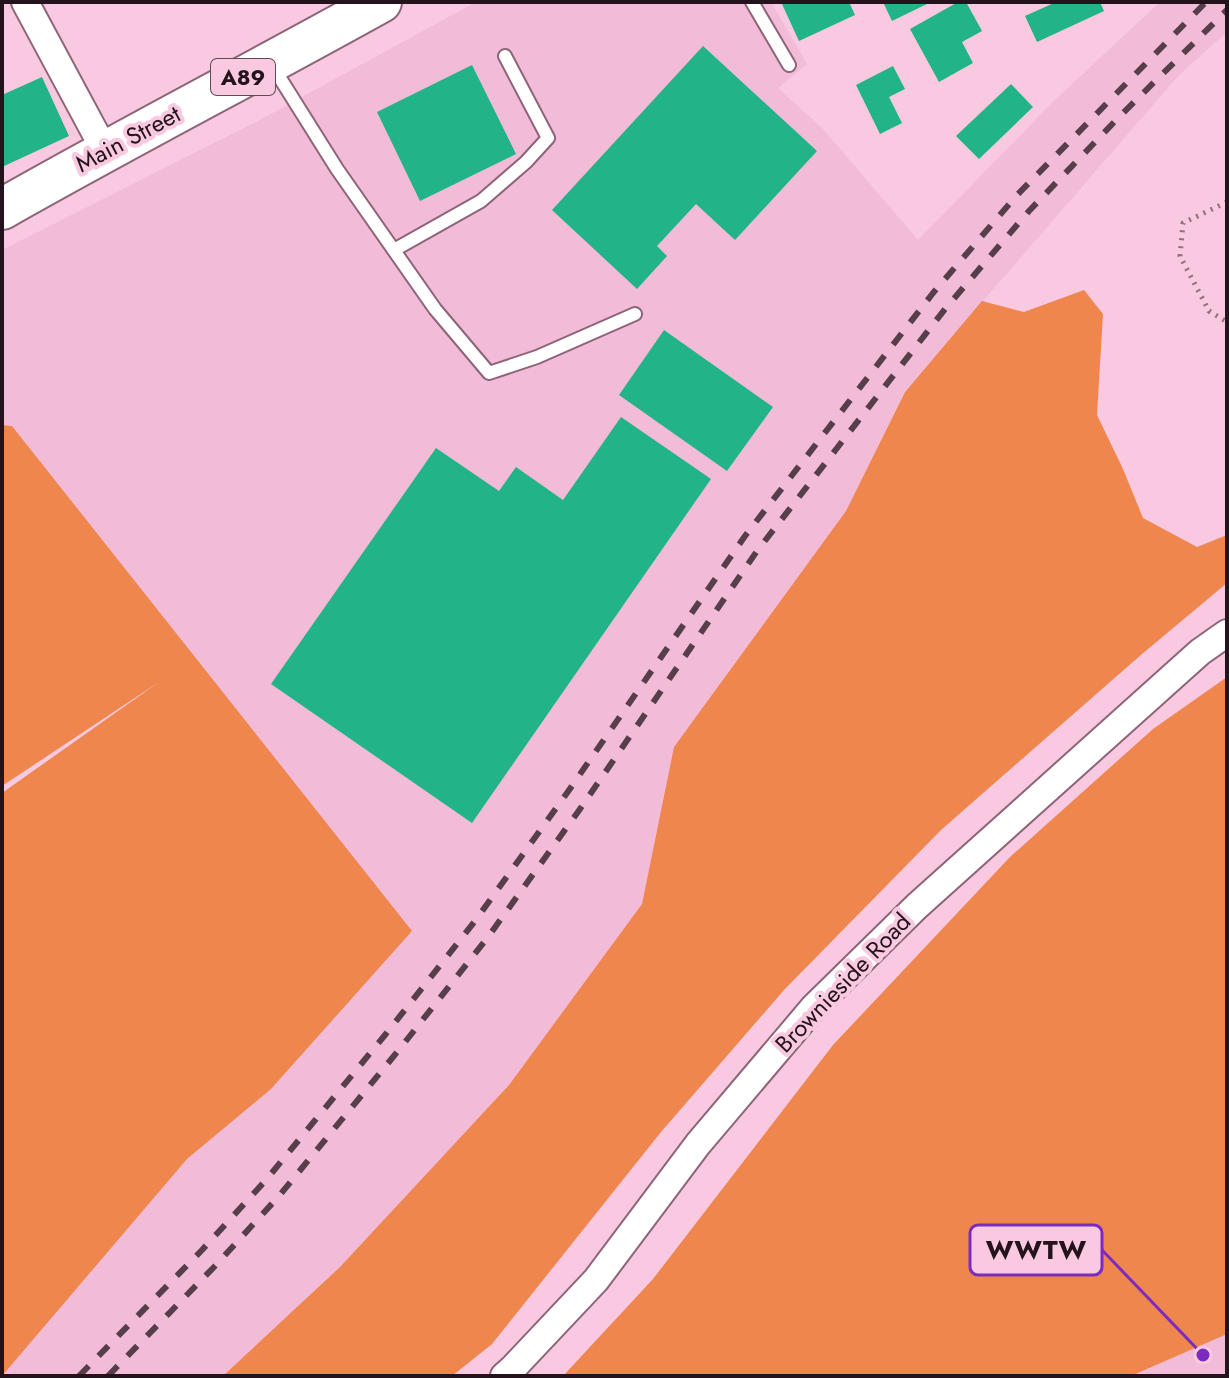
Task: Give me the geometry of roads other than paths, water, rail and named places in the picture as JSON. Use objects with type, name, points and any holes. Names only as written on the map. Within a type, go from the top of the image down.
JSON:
[{"type":"main road","name":"Main Street","points":[[2,209],[381,2]]},
{"type":"street","points":[[25,2],[105,151]]},
{"type":"street","name":"Brownieside Road","points":[[504,1376],[596,1280],[698,1144],[814,1007],[917,906],[1200,652],[1227,633]]},
{"type":"lane","points":[[752,2],[789,65]]},
{"type":"lane","points":[[394,250],[481,201],[526,162],[548,138],[505,56]]},
{"type":"lane","points":[[270,63],[337,169],[435,309],[489,373],[537,357],[635,314]]},
{"type":"railway","points":[[79,1376],[266,1180],[475,921],[745,536],[933,293],[1017,195],[1206,2]]},
{"type":"railway","points":[[108,1376],[279,1196],[488,937],[757,551],[945,309],[1029,211],[1227,10]]},
{"type":"place","name":"WWTW","points":[[1203,1355]]}]
